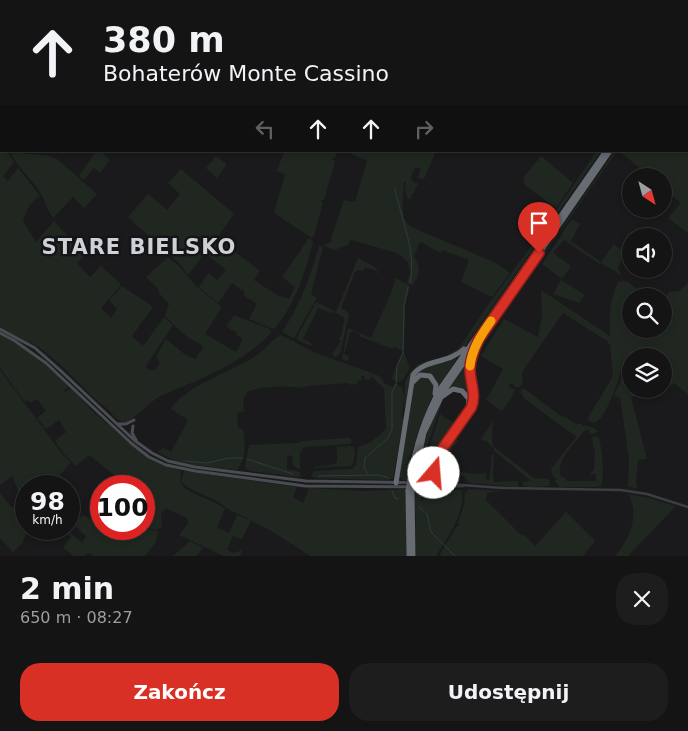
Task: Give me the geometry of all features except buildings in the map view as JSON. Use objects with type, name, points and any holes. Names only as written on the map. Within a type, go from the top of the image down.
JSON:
[{"type":"highway","points":[[434,404],[477,338],[605,152]]},
{"type":"highway","points":[[396,485],[412,378],[418,369],[453,357],[477,338],[609,152]]},
{"type":"highway","points":[[433,485],[437,462],[442,449],[471,408],[474,400],[470,368],[477,338]]},
{"type":"highway","points":[[409,556],[410,491],[421,442],[434,404],[436,385],[433,378],[428,375],[416,377],[410,392]]},
{"type":"highway","points":[[434,404],[448,391],[462,390],[467,395],[470,404],[462,421]]},
{"type":"highway","points":[[410,491],[413,556]]},
{"type":"main road","points":[[0,328],[35,348],[136,448],[166,465],[195,472],[306,486],[433,485]]},
{"type":"main road","points":[[0,333],[32,351],[141,446],[168,461],[195,467],[304,481],[396,485]]},
{"type":"main road","points":[[116,423],[124,424],[134,420]]},
{"type":"main road","points":[[133,426],[133,435],[141,446]]},
{"type":"street","points":[[433,485],[604,489],[641,492],[688,507]]},
{"type":"shaded area","points":[[0,152],[8,152],[14,162],[3,176],[8,181],[18,168],[40,196],[29,207],[23,221],[36,242],[54,221],[75,244],[87,253],[77,263],[90,277],[101,266],[120,283],[120,286],[101,308],[111,318],[117,309],[109,300],[122,286],[153,307],[132,336],[143,346],[164,317],[173,325],[146,366],[148,370],[156,370],[160,363],[156,357],[166,339],[183,353],[195,359],[203,348],[201,344],[186,336],[165,316],[169,304],[146,277],[168,257],[179,266],[196,286],[222,307],[205,334],[236,352],[243,339],[227,327],[234,315],[267,328],[271,330],[271,333],[233,363],[160,396],[125,423],[118,420],[59,363],[39,347],[28,341],[38,349],[0,326]]},
{"type":"shaded area","points":[[12,152],[48,156],[57,159],[97,194],[84,208],[73,197],[53,218],[38,189],[17,163],[11,154]]},
{"type":"shaded area","points":[[95,152],[102,152],[110,160],[100,173],[94,168],[84,180],[79,176]]},
{"type":"shaded area","points":[[284,152],[337,152],[335,158],[331,159],[335,161],[324,200],[320,200],[323,202],[312,238],[274,213],[285,174],[277,171]]},
{"type":"shaded area","points":[[348,152],[436,152],[424,179],[415,178],[417,178],[421,169],[415,167],[411,177],[412,181],[418,184],[410,199],[408,199],[405,191],[406,182],[404,182],[404,218],[411,227],[496,263],[510,273],[492,297],[461,282],[469,260],[442,250],[441,253],[420,242],[414,256],[419,271],[412,285],[407,283],[410,272],[408,262],[397,253],[351,240],[348,245],[334,250],[323,245],[332,241],[331,239],[344,200],[355,202],[367,161]]},
{"type":"shaded area","points":[[596,152],[600,152],[464,348],[459,352],[418,367],[404,410],[405,381],[411,371],[419,364],[444,357],[459,348],[492,299],[549,224],[548,222]]},
{"type":"shaded area","points":[[614,152],[616,152],[494,328],[477,357],[475,370],[479,394],[477,406],[446,450],[440,467],[445,475],[453,478],[453,480],[463,481],[439,480],[436,473],[443,452],[473,409],[471,366],[477,348]]},
{"type":"shaded area","points":[[620,152],[688,152],[688,233],[668,218],[672,218],[672,213],[681,203],[672,196],[672,168],[639,168]]},
{"type":"shaded area","points":[[216,156],[227,164],[217,178],[206,168]]},
{"type":"shaded area","points":[[541,156],[573,183],[556,208],[525,185],[523,178]]},
{"type":"shaded area","points":[[181,169],[234,214],[217,238],[260,271],[254,280],[277,295],[289,299],[295,287],[282,277],[309,238],[312,240],[313,243],[306,266],[294,298],[289,309],[275,328],[273,329],[249,319],[257,304],[243,295],[245,292],[232,283],[218,303],[199,287],[208,273],[217,280],[226,270],[205,253],[188,275],[181,265],[128,217],[148,194],[167,210],[180,194],[168,183]]},
{"type":"shaded area","points":[[573,220],[580,224],[571,241],[601,262],[614,244],[622,250],[622,259],[618,268],[621,275],[600,264],[564,240],[553,253],[571,266],[562,279],[542,264],[560,237],[563,237],[561,235],[570,221]]},
{"type":"shaded area","points":[[319,245],[323,247],[311,294],[317,298],[294,338],[282,332],[304,290]]},
{"type":"shaded area","points":[[358,258],[375,267],[378,272],[375,276],[377,271],[365,267],[364,271],[359,270],[355,272],[341,308],[347,311],[349,315],[340,354],[335,357],[332,354],[341,341],[339,339],[345,320],[334,312],[318,308],[303,339],[311,343],[312,346],[297,340],[316,302],[336,312]]},
{"type":"shaded area","points":[[396,278],[410,286],[405,305],[404,353],[410,368],[403,380],[399,382],[393,380],[392,377],[403,351],[394,347],[393,349],[361,337],[359,336],[360,334],[352,331],[344,354],[349,359],[346,361],[342,359],[348,328],[371,338]]},
{"type":"shaded area","points":[[561,280],[585,295],[579,303],[553,294]]},
{"type":"shaded area","points":[[618,282],[628,282],[635,288],[622,288],[622,338],[672,338],[672,292],[679,291],[688,283],[688,394],[675,384],[672,385],[672,348],[622,348],[622,367],[612,397],[604,413],[595,423],[588,420],[612,378],[610,345],[607,341],[563,313],[526,366],[522,374],[523,384],[518,388],[513,383],[509,384],[509,387],[515,390],[502,411],[486,400],[503,369],[481,356],[504,319],[538,337],[542,317],[541,290],[610,336],[610,312]]},
{"type":"shaded area","points":[[0,335],[37,358],[53,371],[69,386],[63,392],[71,388],[106,422],[104,425],[107,423],[133,446],[149,457],[181,471],[180,481],[189,491],[215,502],[225,509],[217,527],[229,533],[237,515],[251,521],[242,539],[233,536],[227,550],[234,553],[242,550],[240,556],[224,556],[179,535],[188,523],[187,518],[165,508],[161,515],[162,528],[155,530],[155,475],[114,475],[89,455],[76,466],[55,441],[66,432],[59,420],[46,429],[37,418],[46,411],[37,399],[30,403],[28,400],[25,402],[0,368]]},
{"type":"shaded area","points":[[281,335],[314,352],[377,375],[383,379],[383,383],[393,387],[395,383],[402,387],[404,396],[402,417],[404,419],[393,479],[315,478],[311,476],[314,471],[352,469],[356,465],[358,447],[370,443],[386,428],[384,389],[373,377],[364,380],[365,377],[363,375],[361,377],[362,380],[357,381],[357,384],[306,386],[304,388],[268,387],[247,392],[243,399],[244,411],[237,413],[238,428],[243,429],[245,445],[244,455],[237,470],[194,465],[173,460],[158,452],[163,448],[171,452],[188,420],[171,409],[177,401],[208,380],[254,357]]},
{"type":"shaded area","points":[[38,349],[45,354],[74,381],[53,362]]},
{"type":"shaded area","points":[[470,356],[471,405],[464,391],[457,388],[449,388]]},
{"type":"shaded area","points":[[458,357],[439,386],[435,378],[430,374],[415,375],[424,368]]},
{"type":"shaded area","points":[[0,370],[63,455],[71,462],[60,475],[15,475],[15,483],[12,476],[0,485]]},
{"type":"shaded area","points":[[421,376],[432,379],[434,391],[411,455],[407,481],[399,477],[413,384]]},
{"type":"shaded area","points":[[622,377],[622,398],[631,398],[647,459],[638,460],[637,488],[628,487],[629,458],[620,397],[614,396]]},
{"type":"shaded area","points":[[522,389],[525,389],[562,417],[576,424],[582,424],[582,427],[585,425],[596,429],[597,432],[594,434],[590,433],[588,429],[583,432],[563,459],[560,471],[561,477],[566,478],[566,481],[596,481],[596,474],[591,474],[591,471],[594,471],[595,448],[591,440],[594,436],[599,438],[601,449],[603,469],[601,486],[559,487],[551,469],[576,436],[524,398],[521,392]]},
{"type":"shaded area","points":[[448,394],[442,402],[425,453],[423,480],[416,480],[431,422],[442,401]]},
{"type":"shaded area","points":[[440,414],[457,425],[435,462],[431,478],[426,481],[427,454]]},
{"type":"shaded area","points":[[493,421],[492,442],[494,447],[534,478],[548,479],[550,482],[549,486],[528,487],[523,485],[522,482],[531,481],[494,451],[494,448],[487,442],[481,439]]},
{"type":"shaded area","points":[[349,438],[352,440],[350,444],[304,447],[300,453],[300,470],[293,465],[292,456],[287,455],[287,469],[300,472],[301,475],[298,477],[249,471],[245,466],[249,445],[300,443],[301,441]]},
{"type":"shaded area","points":[[457,439],[458,441],[450,455],[447,469],[472,474],[487,473],[486,479],[489,480],[492,454],[494,455],[494,482],[518,480],[518,487],[469,483],[464,476],[447,474],[443,468],[444,463],[446,465],[444,461],[448,450]]},
{"type":"shaded area","points":[[351,446],[354,448],[355,455],[351,466],[313,468],[335,464],[337,461],[337,447]]},
{"type":"shaded area","points":[[184,471],[297,487],[293,497],[303,503],[309,488],[365,491],[406,489],[406,556],[310,556],[270,530],[187,487],[181,481]]},
{"type":"shaded area","points":[[427,489],[439,492],[441,489],[461,490],[462,501],[458,518],[436,556],[416,556],[415,490],[421,490],[421,502],[423,500],[423,492]]},
{"type":"shaded area","points":[[469,489],[501,491],[487,493],[486,500],[521,535],[523,534],[535,546],[566,512],[595,541],[583,556],[441,556],[440,554],[456,527],[460,525],[458,523],[464,505],[465,492]]},
{"type":"shaded area","points":[[0,493],[12,508],[15,506],[15,540],[23,540],[13,552],[0,538]]},
{"type":"shaded area","points":[[628,494],[676,506],[630,556],[615,556],[625,542],[632,526],[632,502]]},
{"type":"shaded area","points":[[83,515],[90,519],[90,540],[155,540],[155,531],[158,530],[156,542],[145,556],[94,556],[88,553],[85,556],[73,556],[63,548],[69,540],[79,540],[82,543],[86,536],[80,530],[80,517]]},
{"type":"shaded area","points":[[190,541],[203,548],[196,556],[173,556]]},
{"type":"waterway","points":[[395,189],[410,248],[412,271],[410,283]]},
{"type":"waterway","points":[[368,475],[364,467],[365,458],[388,438],[392,429],[392,392],[396,384],[397,366],[403,353],[404,306],[408,287]]},
{"type":"waterway","points":[[185,461],[207,463],[229,458],[243,458]]},
{"type":"waterway","points":[[247,459],[293,474]]},
{"type":"waterway","points":[[318,476],[379,475],[389,479]]},
{"type":"waterway","points":[[392,491],[395,498],[398,499]]},
{"type":"waterway","points":[[419,507],[427,514],[431,532],[455,556]]},
{"type":"slow traffic","points":[[470,366],[479,339],[491,321]]},
{"type":"district","name":"STARE BIELSKO","points":[[139,247]]},
{"type":"route","points":[[434,473],[442,449],[474,402],[470,368],[471,359],[479,339],[539,253]]}]
